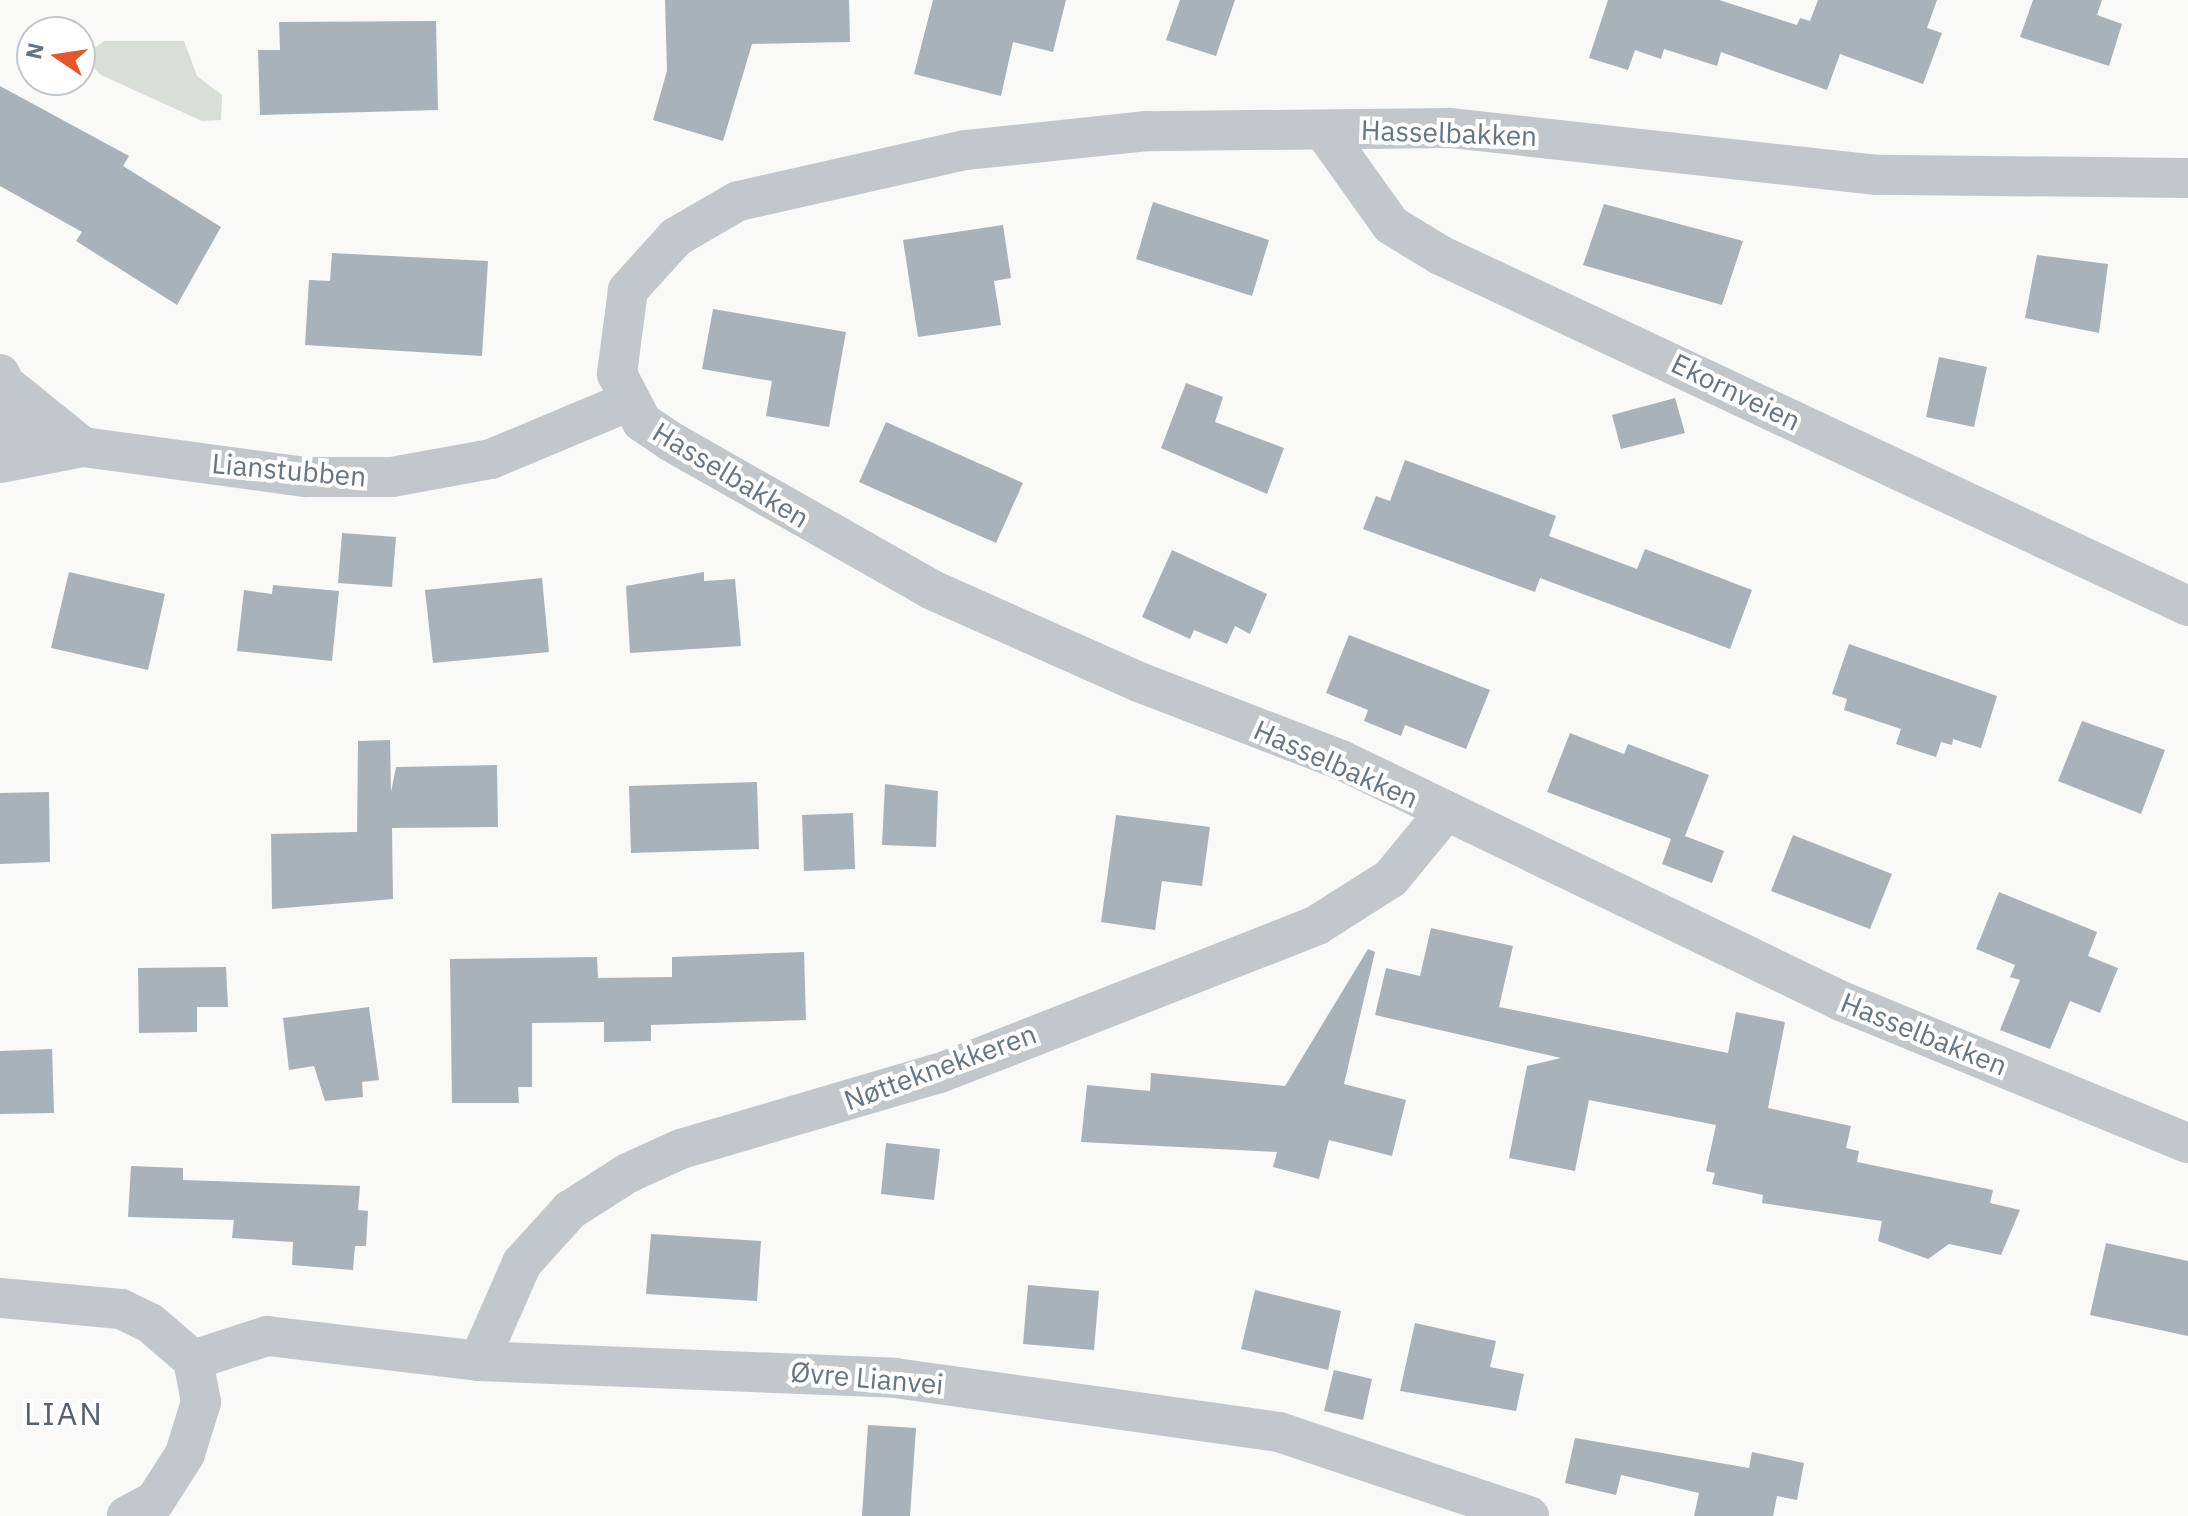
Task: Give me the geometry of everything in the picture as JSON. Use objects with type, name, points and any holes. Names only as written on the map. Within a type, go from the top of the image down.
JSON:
[{"type":"street","name":"Hasselbakken","points":[[2188,178],[1923,178],[1450,128],[1141,132],[979,148],[738,201],[676,237],[628,290],[617,332],[617,374],[627,402],[670,441],[930,589],[1446,811],[1841,1001],[2188,1143]]},
{"type":"street","name":"Ekornveien","points":[[1324,131],[1391,225],[1440,255],[2188,606]]},
{"type":"street","points":[[6,381],[83,447]]},
{"type":"street","points":[[0,461],[17,431],[6,381]]},
{"type":"street","name":"Lianstubben","points":[[0,461],[83,447],[306,477],[381,478],[491,459],[627,402]]},
{"type":"street","name":"Nøtteknekkeren","points":[[479,1361],[522,1263],[570,1210],[628,1173],[681,1149],[940,1073],[1317,925],[1391,878],[1446,811]]},
{"type":"street","points":[[0,1298],[121,1309],[150,1323],[193,1360],[201,1402],[189,1445],[167,1488],[127,1516]]},
{"type":"street","name":"Øvre Lianvei","points":[[193,1360],[267,1336],[479,1361],[845,1374],[1210,1418],[1279,1432],[1529,1516]]},
{"type":"shaded area","points":[[104,41],[184,41],[197,76],[222,95],[221,120],[202,121],[101,75],[96,70],[96,47]]},
{"type":"building","points":[[665,0],[849,0],[850,42],[752,44],[723,141],[653,120],[667,71]]},
{"type":"building","points":[[933,0],[1066,0],[1053,52],[1013,42],[1001,96],[914,74]]},
{"type":"building","points":[[1180,0],[1235,0],[1216,56],[1166,40]]},
{"type":"building","points":[[1608,0],[1719,0],[1797,25],[1800,18],[1810,21],[1818,0],[1937,0],[1927,28],[1942,33],[1923,84],[1840,54],[1827,90],[1721,52],[1717,66],[1664,49],[1661,59],[1635,50],[1628,70],[1589,58]]},
{"type":"building","points":[[2033,0],[2102,0],[2097,15],[2122,24],[2109,66],[2020,37]]},
{"type":"building","points":[[436,21],[438,110],[260,115],[258,50],[280,50],[279,22]]},
{"type":"building","points":[[0,86],[129,156],[123,166],[221,227],[177,305],[76,241],[82,232],[0,186]]},
{"type":"building","points":[[1153,202],[1269,240],[1252,296],[1136,259]]},
{"type":"building","points":[[1604,204],[1743,241],[1722,305],[1583,265]]},
{"type":"building","points":[[1003,225],[1011,278],[994,281],[1001,325],[918,337],[903,240]]},
{"type":"building","points":[[332,253],[488,261],[482,356],[305,345],[309,280],[330,281]]},
{"type":"building","points":[[2037,255],[2108,264],[2099,333],[2025,318]]},
{"type":"building","points":[[713,309],[846,332],[829,427],[766,416],[772,381],[702,369]]},
{"type":"building","points":[[1939,357],[1987,367],[1974,427],[1926,417]]},
{"type":"building","points":[[1186,383],[1223,397],[1215,422],[1284,448],[1267,494],[1161,448]]},
{"type":"building","points":[[1675,398],[1685,433],[1621,449],[1612,415]]},
{"type":"building","points":[[886,422],[1023,483],[996,543],[859,482]]},
{"type":"building","points":[[1405,460],[1556,516],[1549,536],[1637,569],[1645,549],[1752,590],[1730,649],[1540,578],[1535,592],[1363,529],[1376,496],[1390,501]]},
{"type":"building","points":[[342,533],[396,537],[392,587],[338,583]]},
{"type":"building","points":[[1172,550],[1267,594],[1250,634],[1235,626],[1227,644],[1194,630],[1190,639],[1142,617]]},
{"type":"building","points":[[69,572],[165,594],[148,670],[51,648]]},
{"type":"building","points":[[704,572],[704,581],[735,579],[741,646],[630,653],[626,586]]},
{"type":"building","points":[[542,578],[549,652],[433,663],[425,590]]},
{"type":"building","points":[[273,585],[339,591],[332,661],[237,651],[244,590],[272,594]]},
{"type":"building","points":[[1349,635],[1490,690],[1466,749],[1405,725],[1401,736],[1364,721],[1368,710],[1326,693]]},
{"type":"building","points":[[1849,644],[1997,696],[1981,748],[1953,739],[1952,745],[1941,742],[1936,757],[1896,744],[1901,729],[1844,710],[1847,699],[1832,694]]},
{"type":"building","points":[[2082,721],[2165,750],[2141,814],[2058,781]]},
{"type":"building","points":[[1570,733],[1624,754],[1628,744],[1709,775],[1685,836],[1724,851],[1712,883],[1662,864],[1671,839],[1547,792]]},
{"type":"building","points":[[390,740],[391,792],[396,767],[497,765],[498,827],[392,828],[393,899],[272,909],[271,834],[357,832],[358,741]]},
{"type":"building","points":[[757,782],[759,849],[631,853],[629,786]]},
{"type":"building","points":[[885,784],[938,791],[936,847],[882,845]]},
{"type":"building","points":[[49,792],[50,862],[0,864],[0,793]]},
{"type":"building","points":[[853,813],[855,869],[804,871],[802,815]]},
{"type":"building","points":[[1116,815],[1210,827],[1202,886],[1162,881],[1155,930],[1101,922]]},
{"type":"building","points":[[1793,835],[1892,874],[1870,929],[1771,891]]},
{"type":"building","points":[[1999,892],[2097,932],[2088,956],[2118,968],[2100,1013],[2070,1001],[2050,1049],[2000,1030],[2020,980],[2010,977],[2015,965],[1976,949]]},
{"type":"building","points":[[1431,928],[1513,946],[1499,1007],[1728,1053],[1736,1012],[1785,1022],[1768,1108],[1851,1126],[1846,1148],[1859,1151],[1857,1162],[1993,1190],[1990,1203],[2020,1210],[2001,1255],[1949,1244],[1928,1259],[1878,1241],[1882,1221],[1762,1203],[1763,1195],[1712,1184],[1715,1173],[1706,1171],[1716,1125],[1589,1100],[1575,1171],[1509,1158],[1527,1066],[1561,1058],[1375,1015],[1386,968],[1420,976]]},
{"type":"building","points":[[1368,949],[1375,952],[1344,1084],[1406,1100],[1392,1156],[1329,1140],[1319,1179],[1273,1167],[1277,1152],[1081,1142],[1087,1085],[1150,1091],[1151,1073],[1285,1086]]},
{"type":"building","points":[[804,952],[806,1020],[651,1025],[651,1041],[604,1042],[604,1022],[532,1023],[532,1087],[518,1087],[519,1103],[452,1103],[450,959],[597,957],[598,978],[672,977],[672,957]]},
{"type":"building","points":[[226,967],[228,1007],[197,1007],[197,1032],[139,1033],[138,968]]},
{"type":"building","points":[[369,1007],[379,1080],[362,1082],[363,1097],[325,1101],[314,1066],[289,1070],[283,1018]]},
{"type":"building","points":[[52,1049],[54,1113],[0,1114],[0,1051]]},
{"type":"building","points":[[886,1143],[940,1149],[934,1200],[881,1194]]},
{"type":"building","points":[[131,1166],[183,1168],[183,1180],[360,1186],[358,1210],[368,1211],[366,1246],[355,1246],[353,1270],[292,1265],[293,1242],[232,1238],[234,1220],[128,1217]]},
{"type":"building","points":[[651,1234],[761,1241],[757,1301],[646,1294]]},
{"type":"building","points":[[2106,1243],[2188,1261],[2188,1336],[2090,1315]]},
{"type":"building","points":[[1028,1285],[1099,1291],[1094,1350],[1023,1344]]},
{"type":"building","points":[[1255,1290],[1341,1311],[1328,1370],[1241,1349]]},
{"type":"building","points":[[1415,1323],[1496,1341],[1490,1367],[1524,1374],[1516,1411],[1400,1391]]},
{"type":"building","points":[[1334,1370],[1372,1379],[1363,1420],[1324,1411]]},
{"type":"building","points":[[868,1425],[916,1428],[910,1516],[862,1516]]},
{"type":"building","points":[[1575,1438],[1749,1468],[1752,1452],[1804,1463],[1797,1500],[1777,1496],[1773,1516],[1694,1516],[1699,1493],[1621,1475],[1616,1495],[1565,1483]]},
{"type":"district","name":"LIAN","points":[[64,1413]]}]
